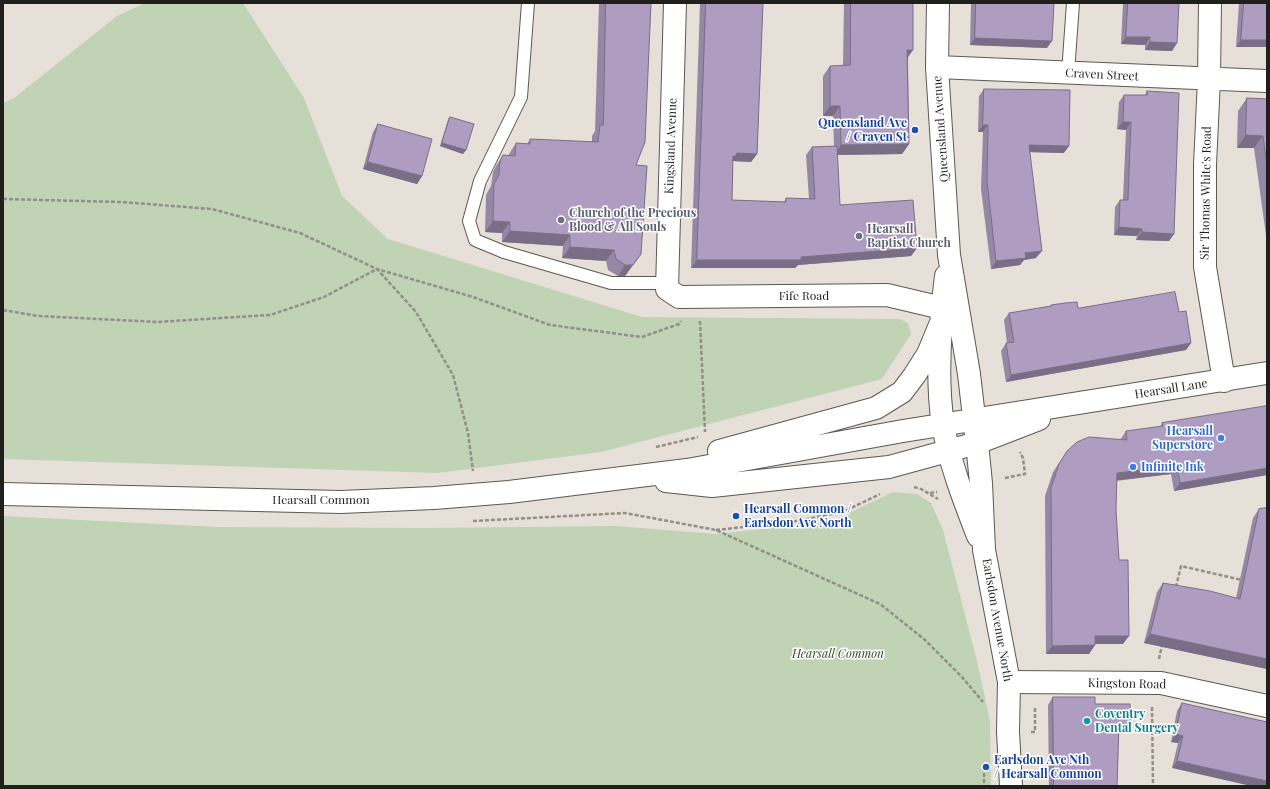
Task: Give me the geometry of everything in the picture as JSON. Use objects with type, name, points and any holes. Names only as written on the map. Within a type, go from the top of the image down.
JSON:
[{"type":"main road","name":"Kingsland Avenue","points":[[667,286],[675,3]]},
{"type":"main road","name":"Queensland Avenue","points":[[938,3],[937,67],[949,256],[969,374],[974,420]]},
{"type":"main road","name":"Sir Thomas White's Road","points":[[1210,3],[1209,79],[1205,165],[1205,267],[1224,381]]},
{"type":"main road","name":"Craven Street","points":[[937,67],[1267,81]]},
{"type":"main road","name":"Queensland Avenue","points":[[943,425],[941,317],[949,256]]},
{"type":"main road","name":"Fife Road","points":[[667,286],[679,297],[887,296],[941,317]]},
{"type":"main road","points":[[687,470],[713,453],[876,408],[902,392],[914,376],[928,354],[941,317]]},
{"type":"main road","name":"Hearsall Lane","points":[[974,420],[1267,374]]},
{"type":"main road","name":"Hearsall Lane","points":[[977,443],[1075,405]]},
{"type":"main road","name":"Hearsall Common","points":[[3,494],[340,502],[476,495],[637,478],[903,430],[974,420]]},
{"type":"main road","name":"Earlsdon Avenue North","points":[[974,420],[981,483],[984,550],[1009,682],[1008,732],[1011,786]]},
{"type":"main road","name":"Earlsdon Avenue North","points":[[943,425],[958,486],[984,550]]},
{"type":"main road","name":"Hearsall Common","points":[[637,478],[712,486],[889,467],[977,443]]},
{"type":"main road","name":"Kingston Road","points":[[1009,682],[1161,683],[1267,706]]},
{"type":"lane","points":[[528,3],[521,97],[480,181],[469,221],[475,240],[512,254],[611,283],[667,286]]},
{"type":"lane","points":[[1068,73],[1072,3]]},
{"type":"path","points":[[3,199],[121,202],[212,209],[300,234],[377,269],[473,297],[550,325],[642,337],[679,324],[699,296]]},
{"type":"path","points":[[3,310],[38,316],[158,322],[270,315],[324,297],[377,269]]},
{"type":"path","points":[[377,269],[416,312],[453,375],[468,433],[476,495]]},
{"type":"path","points":[[699,296],[705,436]]},
{"type":"path","points":[[981,483],[1025,474],[1023,458],[1008,431]]},
{"type":"path","points":[[651,449],[711,434]]},
{"type":"path","points":[[930,493],[958,486]]},
{"type":"path","points":[[908,487],[921,489],[930,493],[943,504]]},
{"type":"path","points":[[885,492],[845,510],[798,521],[716,530],[880,604],[924,639],[962,677],[983,702],[983,694]]},
{"type":"path","points":[[1176,588],[1181,566],[1246,580]]},
{"type":"path","points":[[1153,786],[1152,708],[1161,683],[1159,660],[1164,638]]},
{"type":"path","points":[[1008,732],[1036,732],[1036,704]]},
{"type":"green space","points":[[145,3],[243,3],[304,98],[342,196],[388,239],[642,317],[899,319],[908,323],[911,334],[882,379],[601,452],[438,473],[3,459],[3,103],[14,98],[117,16]]},
{"type":"green space","name":"Hearsall Common","points":[[893,492],[917,494],[931,503],[943,530],[977,661],[990,721],[991,786],[3,786],[3,516],[218,527],[427,528],[616,526],[715,534],[830,522]]},
{"type":"building","points":[[606,3],[651,3],[645,142],[636,165],[647,166],[641,254],[633,265],[625,265],[616,259],[614,250],[570,247],[570,235],[510,231],[510,222],[493,221],[494,184],[499,175],[500,161],[503,155],[515,156],[516,143],[530,144],[530,139],[598,142],[600,125],[603,125]]},
{"type":"building","points":[[706,3],[763,3],[757,154],[737,153],[736,156],[733,156],[732,200],[786,202],[786,198],[815,199],[812,147],[837,146],[840,205],[913,200],[917,248],[801,257],[801,260],[697,260]]},
{"type":"building","points":[[851,3],[913,3],[913,50],[907,50],[909,144],[841,145],[840,106],[830,106],[830,66],[850,65]]},
{"type":"building","points":[[976,3],[1054,3],[1052,41],[975,38]]},
{"type":"building","points":[[1128,3],[1179,3],[1177,43],[1150,42],[1150,37],[1126,37]]},
{"type":"building","points":[[1244,3],[1267,3],[1267,40],[1241,40]]},
{"type":"building","points":[[984,89],[1070,90],[1069,146],[1029,145],[1042,251],[1025,253],[1026,258],[996,261],[987,181],[988,125],[983,125]]},
{"type":"building","points":[[1147,91],[1179,93],[1174,234],[1142,232],[1142,229],[1119,227],[1120,200],[1128,200],[1131,122],[1123,122],[1124,95],[1147,95]]},
{"type":"building","points":[[1247,98],[1267,99],[1267,166],[1263,136],[1246,135]]},
{"type":"building","points":[[450,117],[474,124],[466,150],[442,143]]},
{"type":"building","points":[[378,124],[432,139],[422,176],[368,162]]},
{"type":"building","points":[[1175,292],[1179,312],[1186,311],[1191,343],[1011,375],[1006,343],[1014,342],[1009,313],[1077,302],[1078,308]]},
{"type":"building","points":[[1267,406],[1267,468],[1180,483],[1177,466],[1117,473],[1116,510],[1119,560],[1128,560],[1129,636],[1095,636],[1095,645],[1052,646],[1051,488],[1059,464],[1067,451],[1077,442],[1089,437],[1127,440],[1126,431],[1163,426],[1162,423]]},
{"type":"building","points":[[1267,508],[1267,659],[1150,634],[1163,583],[1210,591],[1240,599],[1259,509]]},
{"type":"building","points":[[1053,697],[1095,697],[1095,704],[1130,704],[1131,724],[1119,724],[1117,786],[1054,786]]},
{"type":"building","points":[[1182,703],[1267,722],[1267,781],[1177,761],[1183,736],[1176,734]]},
{"type":"place","name":"Queensland Ave / Craven St","points":[[915,130]]},
{"type":"place","name":"Church of the Precious Blood & All Souls","points":[[561,220]]},
{"type":"place","name":"Hearsall Baptist Church","points":[[859,236]]},
{"type":"place","name":"Hearsall Superstore","points":[[1221,438]]},
{"type":"place","name":"Infinite Ink","points":[[1133,467]]},
{"type":"place","name":"Hearsall Common / Earlsdon Ave North","points":[[736,516]]},
{"type":"place","name":"Coventry Dental Surgery","points":[[1087,721]]},
{"type":"place","name":"Earlsdon Ave Nth / Hearsall Common","points":[[986,767]]}]
